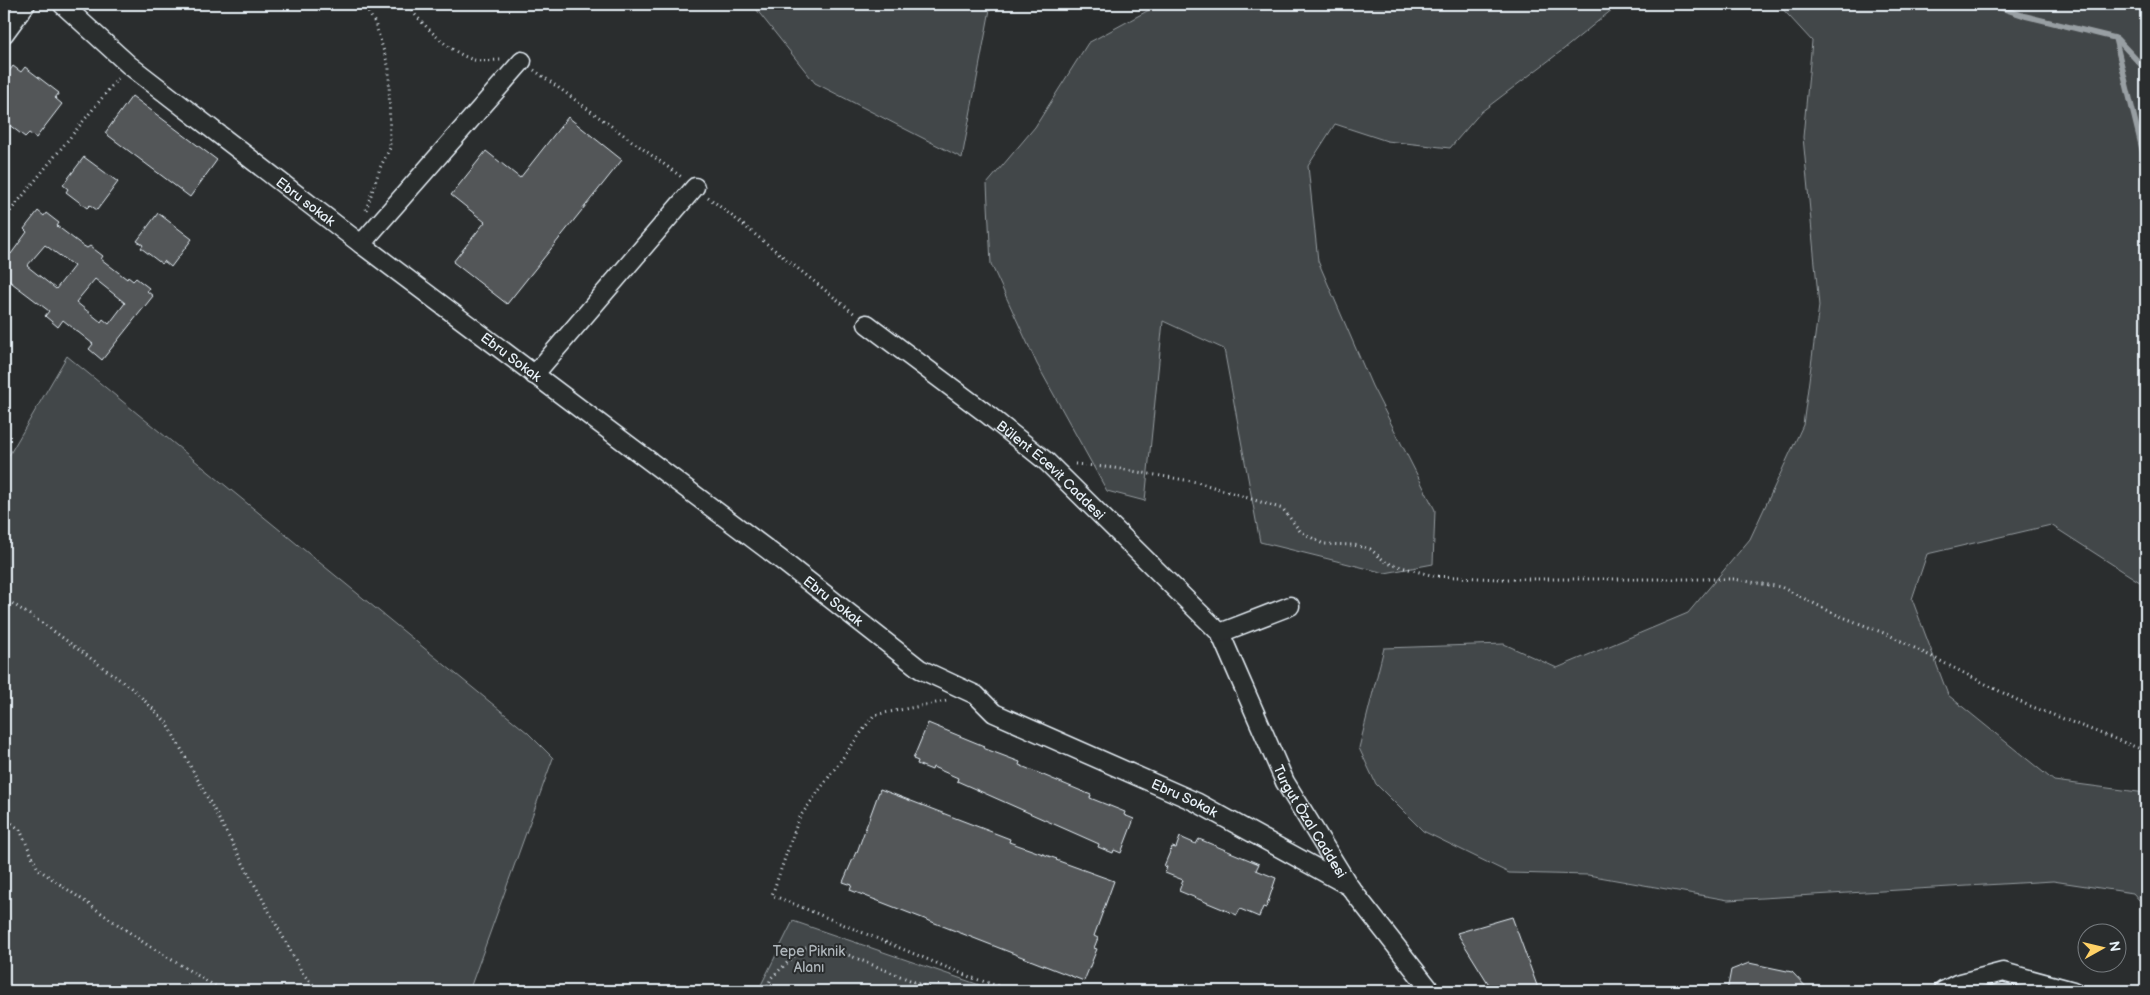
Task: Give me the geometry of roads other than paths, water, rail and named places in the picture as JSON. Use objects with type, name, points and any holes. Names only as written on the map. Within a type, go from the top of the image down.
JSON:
[{"type":"street","points":[[4,34],[26,4]]},
{"type":"street","name":"Ebru sokak","points":[[62,4],[129,65],[361,244]]},
{"type":"street","points":[[361,244],[522,61]]},
{"type":"street","points":[[534,374],[695,187]]},
{"type":"street","name":"Ebru Sokak","points":[[361,244],[780,559],[920,669],[976,695],[994,713],[1196,802],[1349,886]]},
{"type":"street","name":"Bülent Ecevit Caddesi","points":[[868,324],[1047,462],[1220,634]]},
{"type":"street","points":[[1220,634],[1290,606]]},
{"type":"street","name":"Turgut Özal Caddesi","points":[[1220,634],[1286,782],[1349,886],[1431,991]]},
{"type":"street","points":[[1943,991],[1957,984],[2003,972],[2073,991]]},
{"type":"waterway","points":[[1989,4],[2025,16],[2115,38],[2146,165]]},
{"type":"waterway","points":[[2117,39],[2146,70]]},
{"type":"park label","name":"Tepe Piknik Alanı","points":[[809,960]]}]
